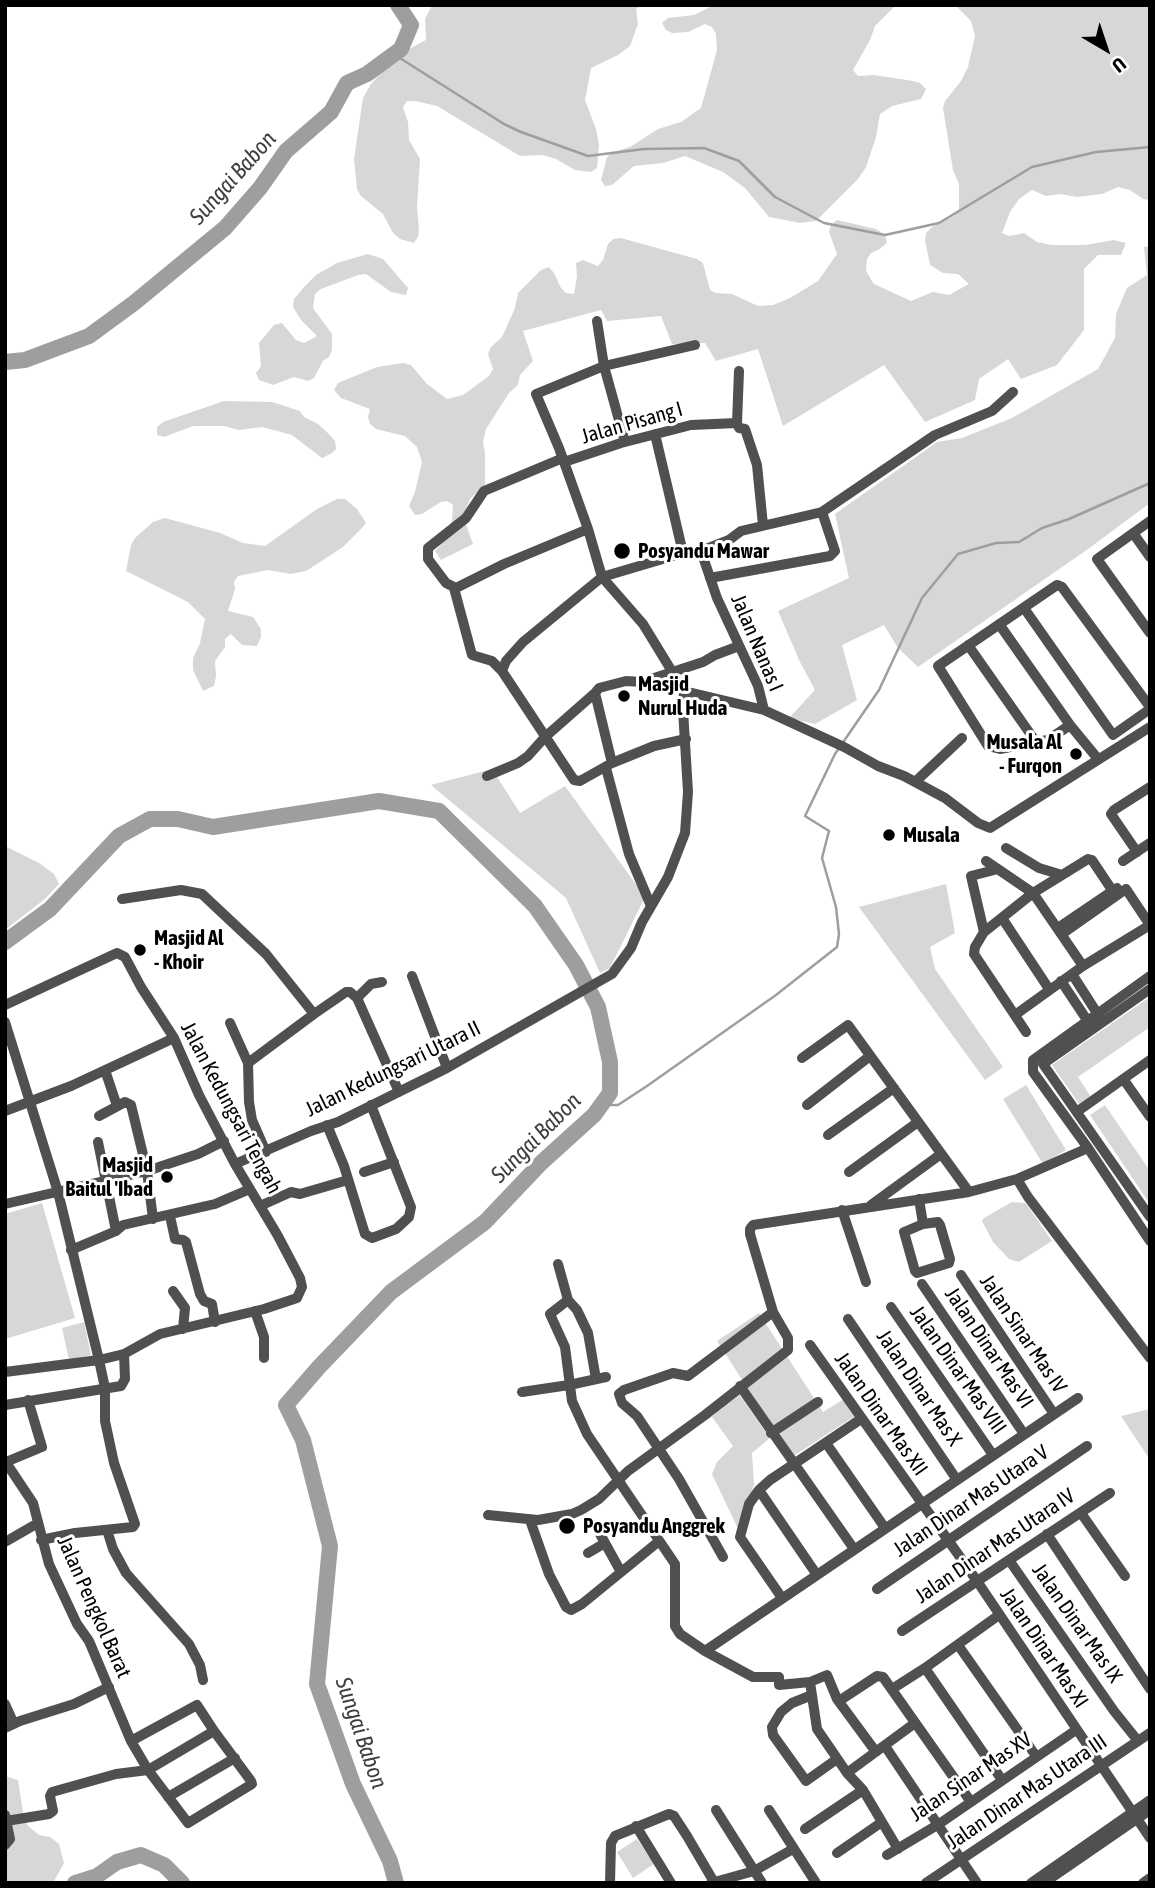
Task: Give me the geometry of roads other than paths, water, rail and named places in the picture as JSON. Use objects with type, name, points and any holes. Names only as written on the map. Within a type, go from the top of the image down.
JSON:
[{"type":"street","points":[[597,321],[604,366],[625,442]]},
{"type":"street","points":[[651,906],[668,877],[685,833],[688,792],[684,691],[675,672],[643,624],[602,577],[564,460],[536,394],[604,366],[695,345]]},
{"type":"street","points":[[739,371],[737,423],[739,428],[745,429],[757,466],[763,525]]},
{"type":"street","points":[[502,671],[506,661],[523,642],[602,577],[683,553],[701,551],[729,540],[741,531],[822,512],[935,435],[992,411],[1013,392]]},
{"type":"street","name":"Jalan Pisang I","points":[[454,588],[431,566],[427,553],[429,548],[466,518],[484,491],[564,460],[625,442],[691,425],[737,423]]},
{"type":"street","points":[[655,434],[683,553]]},
{"type":"street","points":[[710,578],[830,556],[835,551],[822,512]]},
{"type":"street","points":[[1150,520],[1098,556],[1098,562],[1150,633]]},
{"type":"street","points":[[588,529],[516,558],[495,571],[454,588],[472,655],[492,661],[502,671],[574,780],[580,781],[654,746],[686,739]]},
{"type":"street","points":[[1133,533],[1150,557]]},
{"type":"street","name":"Jalan Nanas I","points":[[701,551],[717,598],[758,685],[764,710]]},
{"type":"street","points":[[1024,608],[1113,735],[1150,708],[1062,587],[1056,585],[937,666],[988,746],[999,749],[1048,740],[1070,725]]},
{"type":"street","points":[[999,624],[1070,725],[1098,759]]},
{"type":"street","points":[[968,645],[1036,741]]},
{"type":"street","points":[[487,776],[528,757],[545,737],[601,687],[626,681],[642,682],[675,672],[739,646]]},
{"type":"street","points":[[684,691],[764,710],[915,782],[990,828],[1146,729],[1150,741]]},
{"type":"street","points":[[596,693],[629,854],[651,906]]},
{"type":"street","points":[[915,782],[961,738]]},
{"type":"street","points":[[1137,852],[1111,814],[1150,787]]},
{"type":"street","points":[[1123,861],[1150,843]]},
{"type":"street","points":[[1006,848],[1039,868],[1062,875]]},
{"type":"street","points":[[1026,1032],[973,952],[984,932],[1033,893],[1090,858],[1112,890]]},
{"type":"street","points":[[986,861],[1033,893],[1083,966]]},
{"type":"street","points":[[984,932],[971,876],[998,869]]},
{"type":"street","points":[[1015,1015],[1083,966],[1150,925],[1122,886],[1112,890],[1060,931]]},
{"type":"street","points":[[1060,931],[1126,889]]},
{"type":"street","points":[[121,899],[181,890],[202,894],[266,954],[314,1014]]},
{"type":"street","name":"Jalan Kedungsari Utara II","points":[[235,1164],[327,1125],[447,1068],[564,999],[603,980],[623,961],[651,906]]},
{"type":"street","points":[[1002,918],[1049,989]]},
{"type":"street","name":"Jalan Kedungsari Tengah","points":[[5,1005],[117,953],[125,957],[174,1038],[199,1095],[235,1164],[300,1278],[302,1287],[299,1297],[255,1311]]},
{"type":"street","points":[[1072,974],[1097,1013]]},
{"type":"street","points":[[412,976],[447,1068]]},
{"type":"street","points":[[1038,1062],[1127,998],[1150,976]]},
{"type":"street","points":[[1061,981],[1087,1020]]},
{"type":"street","points":[[357,998],[371,984],[382,982]]},
{"type":"street","points":[[1150,989],[1087,1020],[1038,1062],[1033,1072],[1150,1241]]},
{"type":"street","points":[[248,1063],[314,1014],[350,992],[357,998],[399,1092]]},
{"type":"street","points":[[5,1022],[58,1192],[105,1388],[105,1421],[135,1524],[133,1527],[75,1533],[41,1540]]},
{"type":"street","points":[[230,1023],[248,1063],[250,1111],[266,1152]]},
{"type":"street","points":[[802,1058],[848,1025],[969,1192]]},
{"type":"street","points":[[5,1111],[71,1086],[174,1038]]},
{"type":"street","points":[[807,1105],[870,1056]]},
{"type":"street","points":[[1078,1111],[1150,1060]]},
{"type":"street","points":[[1038,1062],[1078,1111],[1150,1217]]},
{"type":"street","points":[[105,1070],[117,1106]]},
{"type":"street","points":[[1124,1080],[1150,1117]]},
{"type":"street","points":[[828,1135],[894,1088]]},
{"type":"street","points":[[99,1116],[125,1102],[131,1105],[146,1171],[153,1219]]},
{"type":"street","points":[[327,1125],[365,1234],[372,1238],[384,1234],[405,1222],[411,1213],[411,1207],[371,1105]]},
{"type":"street","points":[[849,1172],[918,1122]]},
{"type":"street","points":[[5,1204],[105,1183],[198,1154],[225,1141]]},
{"type":"street","points":[[98,1142],[116,1231]]},
{"type":"street","points":[[488,1515],[530,1520],[581,1510],[599,1499],[618,1479],[788,1350],[788,1338],[773,1312],[750,1234],[751,1227],[842,1210],[969,1192],[1017,1179],[1088,1148]]},
{"type":"street","points":[[871,1206],[941,1154]]},
{"type":"street","points":[[364,1172],[394,1162]]},
{"type":"street","points":[[1017,1179],[1150,1358]]},
{"type":"street","points":[[260,1206],[291,1192],[300,1194],[348,1180]]},
{"type":"street","points":[[71,1250],[116,1231],[123,1225],[215,1204],[250,1189]]},
{"type":"street","points":[[919,1199],[923,1224]]},
{"type":"street","points":[[842,1210],[866,1282]]},
{"type":"street","points":[[170,1216],[176,1239],[186,1242],[200,1294],[205,1302],[212,1304],[215,1322]]},
{"type":"street","points":[[939,1223],[950,1259],[949,1263],[917,1273],[904,1232],[923,1224],[939,1223]]},
{"type":"street","points":[[522,1392],[601,1378],[588,1333],[577,1310],[568,1300],[558,1264]]},
{"type":"street","name":"Jalan Sinar Mas IV","points":[[961,1275],[1054,1414]]},
{"type":"street","name":"Jalan Dinar Mas VI","points":[[922,1284],[1024,1434]]},
{"type":"street","points":[[173,1291],[185,1308],[183,1329]]},
{"type":"street","points":[[568,1300],[550,1314],[565,1347],[572,1401],[581,1422],[676,1569],[675,1626],[686,1640],[753,1677],[779,1677],[779,1685],[810,1682],[827,1675],[839,1701],[876,1752]]},
{"type":"street","name":"Jalan Dinar Mas VIII","points":[[891,1307],[993,1455]]},
{"type":"street","points":[[5,1372],[99,1360],[124,1353],[160,1334],[255,1311],[264,1337],[264,1358]]},
{"type":"street","points":[[723,1557],[679,1479],[637,1416],[622,1403],[619,1394],[674,1373],[688,1376],[773,1312]]},
{"type":"street","name":"Jalan Dinar Mas X","points":[[848,1319],[957,1480]]},
{"type":"street","name":"Jalan Dinar Mas XII","points":[[810,1345],[922,1505]]},
{"type":"street","points":[[5,1405],[121,1386],[125,1381],[124,1353]]},
{"type":"street","points":[[740,1386],[854,1549]]},
{"type":"street","points":[[705,1651],[1078,1398]]},
{"type":"street","points":[[6,1461],[42,1447],[28,1400]]},
{"type":"street","points":[[771,1433],[818,1402]]},
{"type":"street","points":[[782,1598],[741,1538],[740,1532],[749,1504],[759,1490],[793,1463],[861,1419]]},
{"type":"street","points":[[826,1443],[885,1528]]},
{"type":"street","name":"Jalan Dinar Mas Utara V","points":[[877,1589],[1087,1446]]},
{"type":"street","name":"Jalan Pengkol Barat","points":[[6,1461],[33,1503],[41,1540],[55,1576],[77,1624],[89,1641],[131,1741],[148,1770],[186,1822],[190,1823],[252,1784],[234,1758]]},
{"type":"street","points":[[759,1490],[817,1575]]},
{"type":"street","name":"Jalan Dinar Mas Utara IV","points":[[902,1631],[1110,1493]]},
{"type":"street","name":"Jalan Dinar Mas XI","points":[[922,1505],[977,1581],[1150,1838]]},
{"type":"street","points":[[1081,1513],[1125,1576]]},
{"type":"street","points":[[530,1520],[544,1563],[566,1607],[571,1610],[658,1542]]},
{"type":"street","points":[[5,1542],[38,1523]]},
{"type":"street","points":[[107,1530],[113,1549],[126,1573],[189,1644],[201,1665],[203,1680]]},
{"type":"street","points":[[1047,1534],[1150,1689]]},
{"type":"street","points":[[588,1553],[603,1539],[621,1572]]},
{"type":"street","name":"Jalan Dinar Mas IX","points":[[1009,1560],[1138,1741]]},
{"type":"street","points":[[892,1689],[999,1615]]},
{"type":"street","points":[[958,1645],[1036,1756]]},
{"type":"street","points":[[925,1668],[1003,1780]]},
{"type":"street","points":[[839,1701],[880,1675],[971,1802]]},
{"type":"street","points":[[810,1682],[817,1729],[847,1773],[863,1790],[898,1849]]},
{"type":"street","points":[[5,1704],[10,1726],[74,1704],[109,1687]]},
{"type":"street","points":[[812,1695],[792,1703],[781,1712],[772,1727],[773,1735],[806,1781],[837,1759]]},
{"type":"street","points":[[131,1741],[197,1705],[234,1758],[168,1797]]},
{"type":"street","points":[[847,1773],[915,1723]]},
{"type":"street","name":"Jalan Sinar Mas XV","points":[[887,1855],[939,1824],[1076,1730]]},
{"type":"street","points":[[5,1845],[10,1839],[6,1818],[52,1813],[50,1796],[54,1791],[116,1774],[148,1770],[214,1731]]},
{"type":"street","name":"Jalan Dinar Mas Utara III","points":[[926,1883],[1150,1733]]},
{"type":"street","points":[[885,1746],[977,1883]]},
{"type":"street","points":[[805,1829],[863,1790]]},
{"type":"street","points":[[1044,1883],[1135,1816],[1150,1800]]},
{"type":"street","points":[[716,1810],[762,1883]]},
{"type":"street","points":[[769,1810],[816,1883]]},
{"type":"street","points":[[1031,1883],[1135,1816],[1150,1810]]},
{"type":"street","points":[[610,1883],[611,1843],[618,1833],[665,1814],[674,1816],[713,1882],[754,1871],[793,1849]]},
{"type":"street","points":[[837,1853],[883,1822]]},
{"type":"street","points":[[636,1826],[671,1883]]},
{"type":"street","points":[[1143,1883],[1150,1878]]},
{"type":"waterway","name":"Sungai Babon","points":[[5,362],[25,360],[89,336],[134,303],[225,228],[260,188],[286,151],[331,112],[347,83],[367,74],[401,49],[411,25],[398,5]]},
{"type":"waterway","points":[[395,55],[521,132],[588,156],[644,149],[704,148],[739,161],[775,197],[824,223],[885,235],[939,223],[1032,167],[1096,152],[1150,147]]},
{"type":"waterway","points":[[601,1105],[618,1105],[647,1086],[776,995],[837,947],[839,934],[836,907],[822,858],[829,831],[805,816],[835,754],[879,690],[922,598],[958,554],[996,543],[1019,542],[1042,528],[1150,483]]},
{"type":"waterway","name":"Sungai Babon","points":[[5,942],[50,909],[119,836],[150,819],[178,819],[213,827],[379,801],[439,811],[535,906],[576,965],[598,1007],[610,1062],[610,1093],[594,1115],[541,1163],[485,1222],[391,1292],[286,1405],[303,1440],[330,1546],[317,1684],[353,1784],[390,1861],[396,1883]]},
{"type":"waterway","name":"Sungai Babon","points":[[75,1883],[97,1876],[117,1862],[141,1855],[164,1865],[182,1883]]},
{"type":"place","name":"Posyandu Mawar","points":[[622,551]]},
{"type":"place","name":"Masjid Nurul Huda","points":[[624,696]]},
{"type":"place","name":"Musala Al - Furqon","points":[[1076,754]]},
{"type":"place","name":"Musala","points":[[889,835]]},
{"type":"place","name":"Masjid Al - Khoir","points":[[140,950]]},
{"type":"place","name":"Masjid Baitul 'Ibad","points":[[167,1177]]},
{"type":"place","name":"Posyandu Anggrek","points":[[567,1526]]}]
